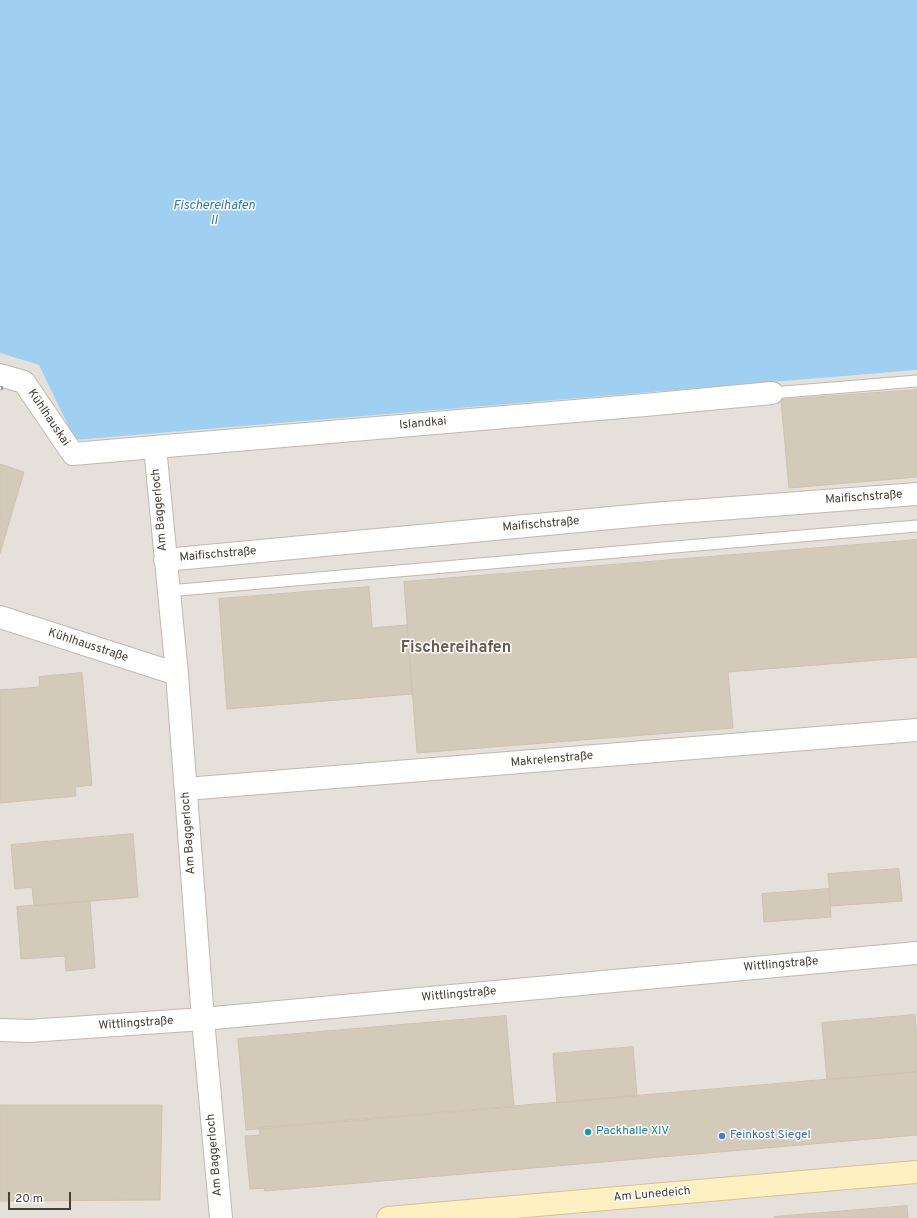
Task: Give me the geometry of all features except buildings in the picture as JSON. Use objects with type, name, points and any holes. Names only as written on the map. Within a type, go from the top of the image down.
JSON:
[{"type":"street","name":"Kühlhauskai","points":[[0,375],[24,382],[73,454]]},
{"type":"street","name":"Islandkai","points":[[73,454],[621,408],[772,393]]},
{"type":"street","name":"Am Baggerloch","points":[[154,447],[186,789],[203,1019],[221,1218]]},
{"type":"street","name":"Maifischstraße","points":[[165,560],[653,514],[917,494]]},
{"type":"street","name":"Kühlhausstraße","points":[[0,617],[176,674]]},
{"type":"street","name":"Makrelenstraße","points":[[186,789],[917,730]]},
{"type":"street","name":"Wittlingstraße","points":[[0,1030],[29,1031],[203,1019],[917,952]]},
{"type":"street","name":"Am Lunedeich","points":[[388,1218],[917,1172]]},
{"type":"lane","points":[[772,393],[917,381]]},
{"type":"lane","points":[[168,592],[917,526]]},
{"type":"shaded area","points":[[0,353],[39,365],[75,440],[917,370],[917,1218],[0,1218]]},
{"type":"water","name":"Fischereihafen II","points":[[0,0],[917,0],[917,370],[75,440],[39,365],[0,353]]},
{"type":"place","name":"Packhalle XIV","points":[[588,1132]]},
{"type":"place","name":"Feinkost Siegel","points":[[722,1136]]},
{"type":"district","name":"Fischereihafen","points":[[456,649]]}]
